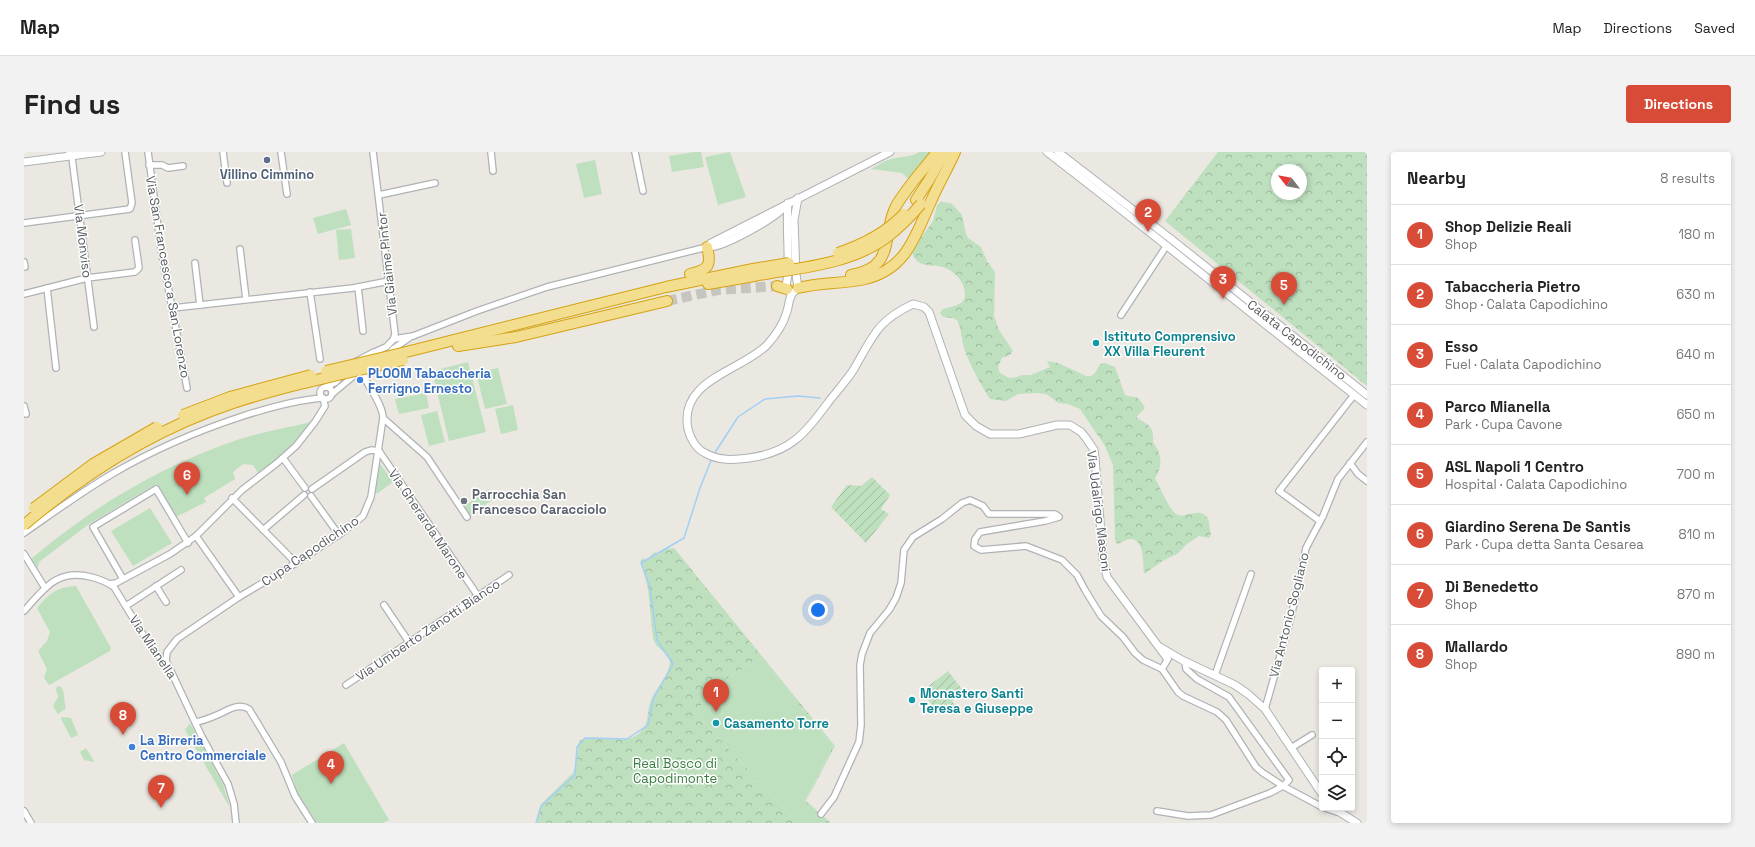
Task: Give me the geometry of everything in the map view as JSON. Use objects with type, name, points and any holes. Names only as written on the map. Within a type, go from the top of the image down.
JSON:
[{"type":"highway","points":[[793,287],[860,274],[876,264],[887,246],[890,221],[896,206],[937,152]]},
{"type":"highway","points":[[753,272],[836,254],[860,245],[881,233],[900,218],[916,200],[945,152]]},
{"type":"highway","points":[[793,287],[865,279],[880,274],[895,264],[908,251],[917,236],[932,198],[954,152]]},
{"type":"highway","points":[[24,516],[92,464],[136,438],[182,415],[254,389],[401,353],[457,342],[666,287],[753,272],[838,260],[862,252],[885,239],[904,223],[921,204],[954,152]]},
{"type":"highway","points":[[457,342],[513,319],[701,272],[708,264],[709,256],[707,247]]},
{"type":"highway","points":[[457,342],[516,337],[668,301]]},
{"type":"highway","points":[[24,525],[55,499],[96,470],[140,444],[185,422],[256,396],[401,353]]},
{"type":"street","points":[[24,162],[70,154],[100,152]]},
{"type":"street","points":[[24,224],[130,208],[132,203],[125,152]]},
{"type":"street","name":"Via San Francesco a San Lorenzo","points":[[148,152],[161,249],[187,388]]},
{"type":"street","points":[[223,152],[226,183]]},
{"type":"street","points":[[281,152],[288,194]]},
{"type":"street","name":"Via Giaime Pintor","points":[[373,152],[395,338],[401,353]]},
{"type":"street","points":[[491,152],[493,170]]},
{"type":"street","points":[[635,152],[643,191]]},
{"type":"street","points":[[707,247],[711,243],[788,202],[890,152]]},
{"type":"street","name":"Calata Capodichino","points":[[1047,152],[1169,242],[1367,395]]},
{"type":"street","name":"Calata Capodichino","points":[[1058,152],[1169,242],[1224,292],[1367,405]]},
{"type":"street","name":"Via Monviso","points":[[70,154],[80,216],[94,327]]},
{"type":"street","name":"Via San Francesco a San Lorenzo","points":[[149,165],[168,168],[183,166]]},
{"type":"street","name":"Via Giaime Pintor","points":[[379,194],[435,183]]},
{"type":"street","name":"Via Udalrigo Masoni","points":[[798,198],[794,220],[793,287],[784,321],[768,344],[754,356],[707,382],[691,400],[687,418],[688,431],[693,442],[705,453],[718,458],[736,460],[768,455],[797,438],[810,426],[853,370],[868,342],[880,326],[897,312],[914,304],[924,307],[929,312],[966,415],[976,426],[990,434],[1019,434],[1057,425],[1070,425],[1081,432],[1091,444],[1095,458],[1103,559],[1107,576],[1157,644],[1170,657]]},
{"type":"street","points":[[309,398],[322,388],[336,382],[358,360],[386,347],[395,338],[413,336],[477,311],[547,287],[720,245],[776,216],[788,202]]},
{"type":"street","name":"Via Udalrigo Masoni","points":[[788,202],[794,220]]},
{"type":"street","name":"Via Udalrigo Masoni","points":[[788,202],[786,220],[793,287]]},
{"type":"street","points":[[776,216],[781,215],[786,220]]},
{"type":"street","points":[[24,294],[87,278],[137,270],[139,268],[135,240]]},
{"type":"street","points":[[1121,315],[1169,242]]},
{"type":"street","points":[[240,249],[246,299]]},
{"type":"street","points":[[196,263],[200,305]]},
{"type":"street","points":[[173,308],[358,287],[389,281]]},
{"type":"street","points":[[358,287],[363,331]]},
{"type":"street","points":[[47,288],[56,368]]},
{"type":"street","points":[[310,292],[320,359]]},
{"type":"street","points":[[386,358],[401,353],[413,336]]},
{"type":"street","points":[[375,352],[382,353],[386,358]]},
{"type":"street","points":[[374,368],[370,364],[369,359],[375,352]]},
{"type":"street","points":[[24,533],[68,501],[111,474],[167,445],[232,420],[309,398],[328,398],[354,375],[364,370],[374,368],[379,369],[384,366],[386,358]]},
{"type":"street","name":"Cupa Capodichino","points":[[170,669],[166,657],[173,643],[239,598],[339,535],[360,520],[367,510],[372,497],[383,410],[378,399],[364,378],[364,370]]},
{"type":"street","points":[[326,387],[330,388],[332,394]]},
{"type":"street","points":[[24,611],[45,588],[56,579],[72,575],[88,576],[110,584],[124,579],[188,543],[232,498],[296,446],[325,406],[320,391]]},
{"type":"street","points":[[1320,521],[1279,491],[1354,395]]},
{"type":"street","points":[[24,406],[26,414]]},
{"type":"street","points":[[383,418],[427,457],[467,517]]},
{"type":"street","name":"Via Antonio Sogliano","points":[[1265,709],[1291,617],[1306,548],[1320,521],[1338,479],[1367,442]]},
{"type":"street","points":[[305,488],[309,487],[312,489],[365,452],[371,450],[378,451]]},
{"type":"street","name":"Via Gherarda Marone","points":[[378,451],[478,596]]},
{"type":"street","points":[[263,530],[304,495],[305,488],[283,458]]},
{"type":"street","points":[[1350,463],[1358,474],[1367,481]]},
{"type":"street","points":[[124,579],[93,527],[156,489],[188,543]]},
{"type":"street","points":[[311,496],[313,493],[312,489]]},
{"type":"street","points":[[304,495],[308,497],[311,496]]},
{"type":"street","points":[[311,496],[339,535]]},
{"type":"street","points":[[232,498],[296,563]]},
{"type":"street","points":[[821,814],[834,797],[859,742],[861,725],[859,683],[861,659],[870,633],[889,610],[896,598],[901,583],[904,550],[913,537],[942,519],[962,503],[970,500],[983,506],[988,514],[1055,514],[1059,517],[1045,521],[980,532],[975,539],[974,546],[981,550],[1026,546],[1062,560],[1077,575],[1084,590],[1101,616],[1139,656],[1162,669],[1178,692],[1183,696],[1217,712],[1226,720],[1256,767],[1283,786],[1319,805]]},
{"type":"street","points":[[196,536],[239,598]]},
{"type":"street","points":[[24,554],[45,588]]},
{"type":"street","points":[[126,606],[181,570]]},
{"type":"street","points":[[1215,675],[1251,574]]},
{"type":"street","name":"Via Umberto Zanotti Bianco","points":[[346,685],[509,575]]},
{"type":"street","name":"Via Mianella","points":[[110,584],[126,606],[150,646],[170,669],[228,784],[234,804],[236,823]]},
{"type":"street","points":[[156,586],[166,602]]},
{"type":"street","points":[[384,606],[409,642]]},
{"type":"street","points":[[1162,669],[1170,657],[1215,675],[1248,694],[1265,709],[1319,789]]},
{"type":"street","points":[[1157,811],[1188,816],[1211,815],[1283,786],[1289,780],[1229,696],[1197,679],[1186,669],[1183,661]]},
{"type":"street","points":[[196,722],[217,716],[234,707],[247,707],[251,711],[281,762],[295,796],[312,823]]},
{"type":"street","points":[[1292,748],[1312,735]]},
{"type":"street","points":[[1336,811],[1348,821],[1357,823]]},
{"type":"street","points":[[24,812],[31,823]]},
{"type":"green space","points":[[701,152],[704,167],[672,172],[669,156]]},
{"type":"green space","points":[[730,152],[746,197],[718,205],[705,157]]},
{"type":"green space","points":[[919,152],[934,152],[911,181],[902,173],[871,169],[888,160]]},
{"type":"green space","points":[[1218,152],[1367,152],[1367,386],[1165,221]]},
{"type":"green space","points":[[595,160],[602,194],[584,198],[576,164]]},
{"type":"green space","points":[[941,202],[951,203],[962,215],[968,238],[981,247],[987,261],[995,272],[994,316],[999,330],[1013,351],[1010,355],[1002,358],[998,367],[1000,373],[1009,378],[1022,375],[1031,375],[1050,367],[1047,361],[1058,363],[1086,376],[1091,376],[1095,373],[1100,364],[1105,363],[1115,367],[1125,395],[1139,399],[1145,408],[1136,417],[1150,426],[1153,432],[1153,442],[1160,456],[1158,474],[1155,478],[1168,503],[1176,514],[1184,515],[1201,513],[1205,515],[1209,522],[1211,534],[1209,538],[1199,536],[1187,544],[1177,554],[1164,560],[1144,574],[1142,552],[1138,542],[1129,539],[1117,544],[1115,540],[1113,465],[1105,446],[1080,409],[1068,404],[1059,403],[1046,394],[1037,393],[1018,394],[1006,401],[990,399],[966,354],[957,320],[943,317],[940,313],[943,309],[958,305],[963,301],[965,293],[962,283],[956,275],[948,269],[920,263],[914,258],[912,253],[933,221],[937,205]]},
{"type":"green space","points":[[346,209],[351,225],[318,234],[313,218]]},
{"type":"green space","points":[[351,229],[355,258],[339,260],[336,230]]},
{"type":"green space","points":[[468,362],[486,432],[449,441],[432,371]]},
{"type":"green space","points":[[498,368],[507,404],[485,409],[476,373]]},
{"type":"green space","points":[[426,393],[429,408],[399,414],[395,399]]},
{"type":"green space","points":[[513,405],[518,430],[501,434],[495,409]]},
{"type":"green space","points":[[437,411],[445,442],[429,446],[421,415]]},
{"type":"green space","points":[[311,422],[287,450],[259,474],[253,465],[243,464],[233,472],[235,479],[204,498],[206,502],[176,517],[156,484],[89,524],[39,562],[38,568],[31,559],[78,522],[103,505],[181,462],[246,437]]},
{"type":"green space","points":[[379,462],[393,482],[378,493],[375,493]]},
{"type":"green space","points":[[872,477],[890,495],[881,509],[889,514],[866,543],[831,507],[847,485],[861,486]]},
{"type":"green space","points":[[489,489],[495,498],[469,516],[463,507]]},
{"type":"green space","points":[[150,508],[172,543],[133,566],[111,531]]},
{"type":"green space","name":"Real Bosco di Capodimonte","points":[[674,548],[835,746],[806,801],[831,823],[823,823],[821,817],[805,802],[833,746],[761,659],[731,675],[694,712],[789,813],[794,823],[536,823],[541,804],[573,773],[579,741],[587,738],[629,739],[636,735],[645,726],[650,703],[668,671],[670,658],[656,645],[653,638],[648,589],[641,560],[644,558],[646,560],[655,552],[658,555],[664,549]]},
{"type":"green space","points":[[76,586],[111,648],[110,651],[49,685],[44,678],[47,669],[38,651],[47,641],[50,632],[37,608],[54,592],[63,588]]},
{"type":"green space","points":[[761,659],[833,746],[805,801],[821,817],[823,823],[794,823],[789,813],[694,712],[731,675]]},
{"type":"green space","points":[[948,671],[964,692],[952,701],[958,709],[953,712],[948,704],[939,711],[937,710],[921,692]]},
{"type":"green space","points":[[58,686],[61,687],[63,692],[66,708],[58,714],[53,706],[58,697],[56,689]]},
{"type":"green space","points":[[62,717],[71,718],[78,735],[71,738],[61,719]]},
{"type":"green space","points":[[190,723],[223,784],[230,808],[185,730]]},
{"type":"green space","points":[[344,743],[389,820],[383,823],[317,823],[297,792],[292,775]]},
{"type":"green space","points":[[86,748],[94,762],[84,760],[80,752]]},
{"type":"waterway","points":[[714,454],[738,417],[765,399],[798,396],[820,398]]},
{"type":"waterway","points":[[536,823],[541,806],[575,775],[577,747],[585,738],[627,739],[648,725],[654,697],[673,664],[657,640],[650,587],[641,563],[684,538],[700,488],[712,458]]},
{"type":"tunnel","points":[[667,301],[718,290],[777,286]]},
{"type":"place","name":"Villino Cimmino","points":[[267,160]]},
{"type":"place","name":"Tabaccheria Pietro","points":[[1148,232]]},
{"type":"place","name":"Esso","points":[[1223,299]]},
{"type":"place","name":"ASL Napoli 1 Centro","points":[[1284,305]]},
{"type":"place","name":"Istituto Comprensivo XX Villa Fleurent","points":[[1096,343]]},
{"type":"place","name":"PLOOM Tabaccheria Ferrigno Ernesto","points":[[360,380]]},
{"type":"place","name":"Giardino Serena De Santis","points":[[187,495]]},
{"type":"place","name":"Parrocchia San Francesco Caracciolo","points":[[464,501]]},
{"type":"place","name":"Monastero Santi Teresa e Giuseppe","points":[[912,700]]},
{"type":"place","name":"Shop Delizie Reali","points":[[716,712]]},
{"type":"place","name":"Casamento Torre","points":[[716,723]]},
{"type":"place","name":"Mallardo","points":[[123,735]]},
{"type":"place","name":"La Birreria Centro Commerciale","points":[[132,747]]},
{"type":"place","name":"Parco Mianella","points":[[331,784]]},
{"type":"place","name":"Di Benedetto","points":[[161,808]]}]
